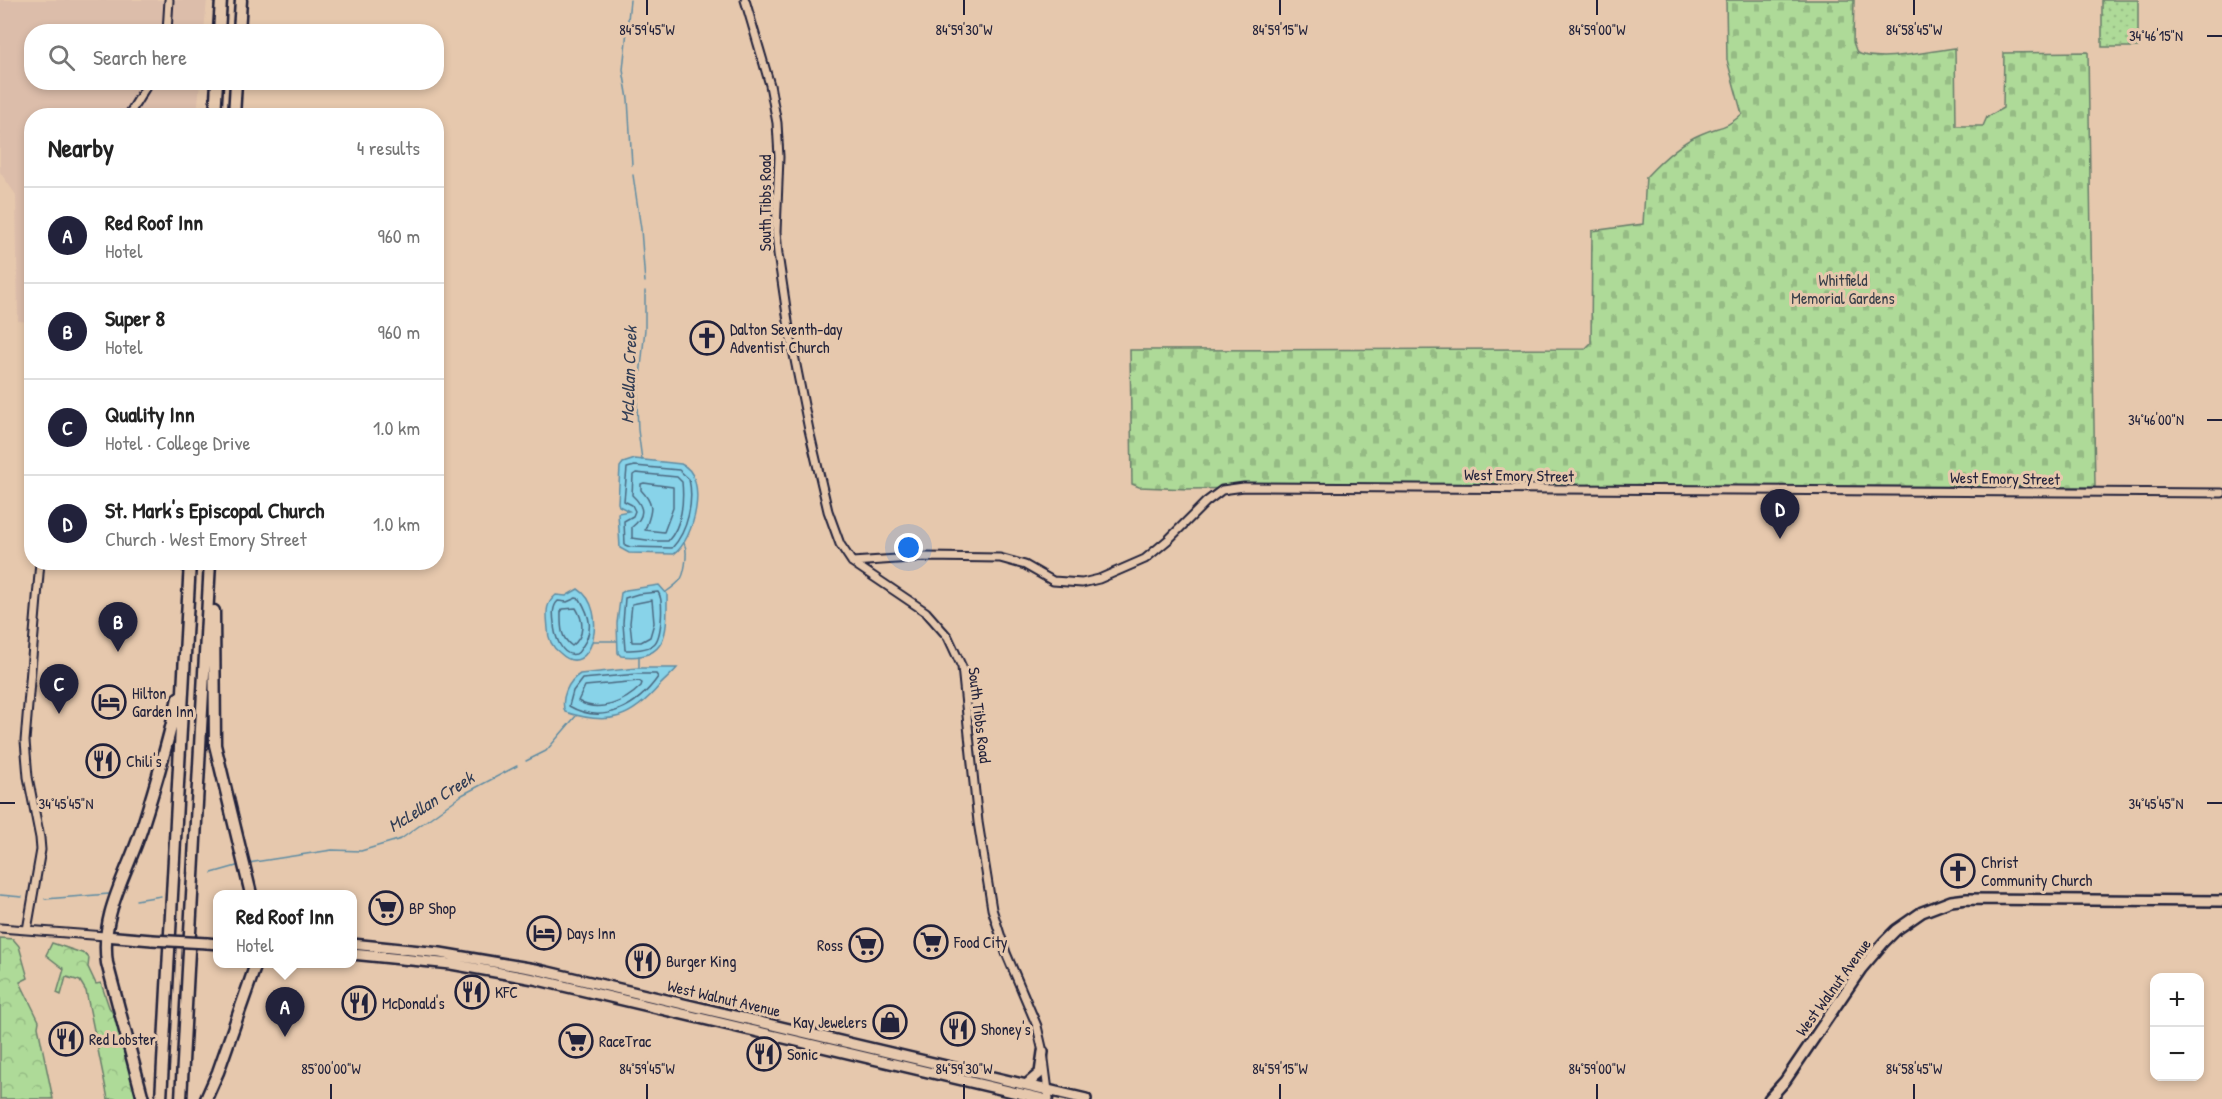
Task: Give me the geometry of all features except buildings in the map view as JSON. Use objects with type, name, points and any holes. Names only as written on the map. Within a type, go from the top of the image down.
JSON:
[{"type":"highway","points":[[220,24],[221,0]]},
{"type":"highway","points":[[240,24],[241,0]]},
{"type":"highway","points":[[215,108],[217,90]]},
{"type":"highway","points":[[234,108],[236,90]]},
{"type":"highway","points":[[161,1099],[190,570]]},
{"type":"highway","points":[[181,1099],[211,570]]},
{"type":"highway","points":[[212,570],[215,745],[250,890]]},
{"type":"highway","points":[[142,1099],[107,963],[105,936],[114,899],[140,833],[167,749],[184,681]]},
{"type":"highway","points":[[206,1099],[255,968]]},
{"type":"main road","name":"West Walnut Avenue","points":[[1769,1099],[1785,1081],[1874,953],[1896,930],[1929,909],[1951,901],[1982,898],[2222,901]]},
{"type":"main road","points":[[105,936],[213,943]]},
{"type":"main road","name":"West Walnut Avenue","points":[[357,945],[440,953],[535,969],[1026,1085],[1047,1096]]},
{"type":"main road","name":"West Walnut Avenue","points":[[357,955],[451,964],[534,979],[1047,1096],[1086,1099]]},
{"type":"main road","points":[[1026,1085],[1041,1073],[1043,1052]]},
{"type":"street","points":[[168,24],[169,0]]},
{"type":"street","name":"South Tibbs Road","points":[[745,0],[770,85],[777,123],[779,142],[776,232],[790,335],[808,430],[828,511],[840,544],[852,562],[926,612],[948,637],[962,667],[978,822],[992,909],[1006,953],[1036,1026],[1043,1052],[1047,1096]]},
{"type":"street","points":[[133,108],[144,90]]},
{"type":"street","name":"West Emory Street","points":[[852,562],[927,557],[1000,558],[1025,565],[1053,581],[1082,583],[1099,579],[1145,559],[1222,490],[1244,487],[2222,493]]},
{"type":"street","points":[[27,930],[41,850],[26,763],[25,741],[39,570]]},
{"type":"street","points":[[0,928],[105,936]]},
{"type":"shaded area","points":[[0,0],[207,0],[205,24],[24,24],[24,90],[199,90],[198,108],[24,108],[24,321],[18,321],[16,195],[0,172]]},
{"type":"green space","name":"Whitfield Memorial Gardens","points":[[1726,0],[1854,0],[1853,42],[1857,53],[1892,57],[1955,48],[1956,126],[1983,126],[1987,117],[2003,108],[2004,53],[2088,52],[2095,487],[1446,485],[1188,489],[1139,487],[1132,484],[1130,350],[1585,349],[1591,343],[1592,231],[1643,224],[1646,177],[1678,147],[1701,134],[1727,125],[1742,114],[1727,60]]},
{"type":"green space","points":[[2102,0],[2138,0],[2138,47],[2102,47]]},
{"type":"green space","points":[[0,938],[13,939],[19,946],[28,978],[20,982],[39,1021],[38,1027],[53,1099],[0,1099]]},
{"type":"green space","points":[[52,943],[85,954],[89,958],[88,967],[96,984],[101,983],[109,1007],[120,1026],[140,1099],[108,1099],[86,991],[80,981],[66,977],[61,995],[57,993],[64,969],[46,955]]},
{"type":"water","points":[[635,459],[681,464],[690,471],[695,481],[697,494],[693,523],[688,536],[674,554],[629,553],[620,548],[618,513],[629,511],[619,506],[618,503],[620,467],[623,463]]},
{"type":"water","points":[[659,585],[667,594],[667,620],[662,641],[657,649],[648,654],[637,657],[621,656],[618,653],[617,623],[621,593],[626,590]]},
{"type":"water","points":[[578,589],[588,599],[595,626],[593,640],[588,651],[580,658],[571,660],[557,651],[551,642],[548,633],[547,610],[556,595],[566,596]]},
{"type":"water","points":[[638,668],[677,668],[639,706],[629,712],[607,719],[565,712],[566,691],[580,674]]},
{"type":"waterway","name":"McLellan Creek","points":[[630,0],[623,70],[628,99],[632,165]]},
{"type":"waterway","name":"McLellan Creek","points":[[633,175],[641,229],[645,282]]},
{"type":"waterway","name":"McLellan Creek","points":[[642,460],[637,405],[645,329],[645,291]]},
{"type":"waterway","name":"McLellan Creek","points":[[666,592],[679,582],[683,575],[686,558],[684,543]]},
{"type":"waterway","points":[[593,641],[617,641]]},
{"type":"waterway","name":"McLellan Creek","points":[[639,656],[639,668]]},
{"type":"waterway","name":"McLellan Creek","points":[[526,761],[546,751],[576,716]]},
{"type":"waterway","name":"McLellan Creek","points":[[248,863],[332,850],[361,851],[401,839],[462,795],[517,766]]},
{"type":"waterway","name":"McLellan Creek","points":[[212,873],[240,865]]},
{"type":"waterway","name":"McLellan Creek","points":[[45,899],[109,894]]},
{"type":"waterway","name":"McLellan Creek","points":[[0,895],[22,897]]},
{"type":"waterway","name":"McLellan Creek","points":[[136,900],[161,896]]},
{"type":"place","name":"Dalton Seventh-day Adventist Church","points":[[707,338]]},
{"type":"place","name":"St. Mark's Episcopal Church","points":[[1780,539]]},
{"type":"place","name":"Super 8","points":[[118,652]]},
{"type":"place","name":"Hilton Garden Inn","points":[[109,702]]},
{"type":"place","name":"Quality Inn","points":[[59,714]]},
{"type":"place","name":"Chili's","points":[[103,761]]},
{"type":"place","name":"Christ Community Church","points":[[1958,871]]},
{"type":"place","name":"BP Shop","points":[[386,908]]},
{"type":"place","name":"Days Inn","points":[[544,933]]},
{"type":"place","name":"Food City","points":[[931,942]]},
{"type":"place","name":"Ross","points":[[866,945]]},
{"type":"place","name":"Burger King","points":[[643,961]]},
{"type":"place","name":"KFC","points":[[472,992]]},
{"type":"place","name":"McDonald's","points":[[359,1003]]},
{"type":"place","name":"Kay Jewelers","points":[[890,1022]]},
{"type":"place","name":"Shoney's","points":[[958,1029]]},
{"type":"place","name":"Red Roof Inn","points":[[285,1037]]},
{"type":"place","name":"Red Lobster","points":[[66,1039]]},
{"type":"place","name":"RaceTrac","points":[[576,1041]]},
{"type":"place","name":"Sonic","points":[[764,1054]]}]
